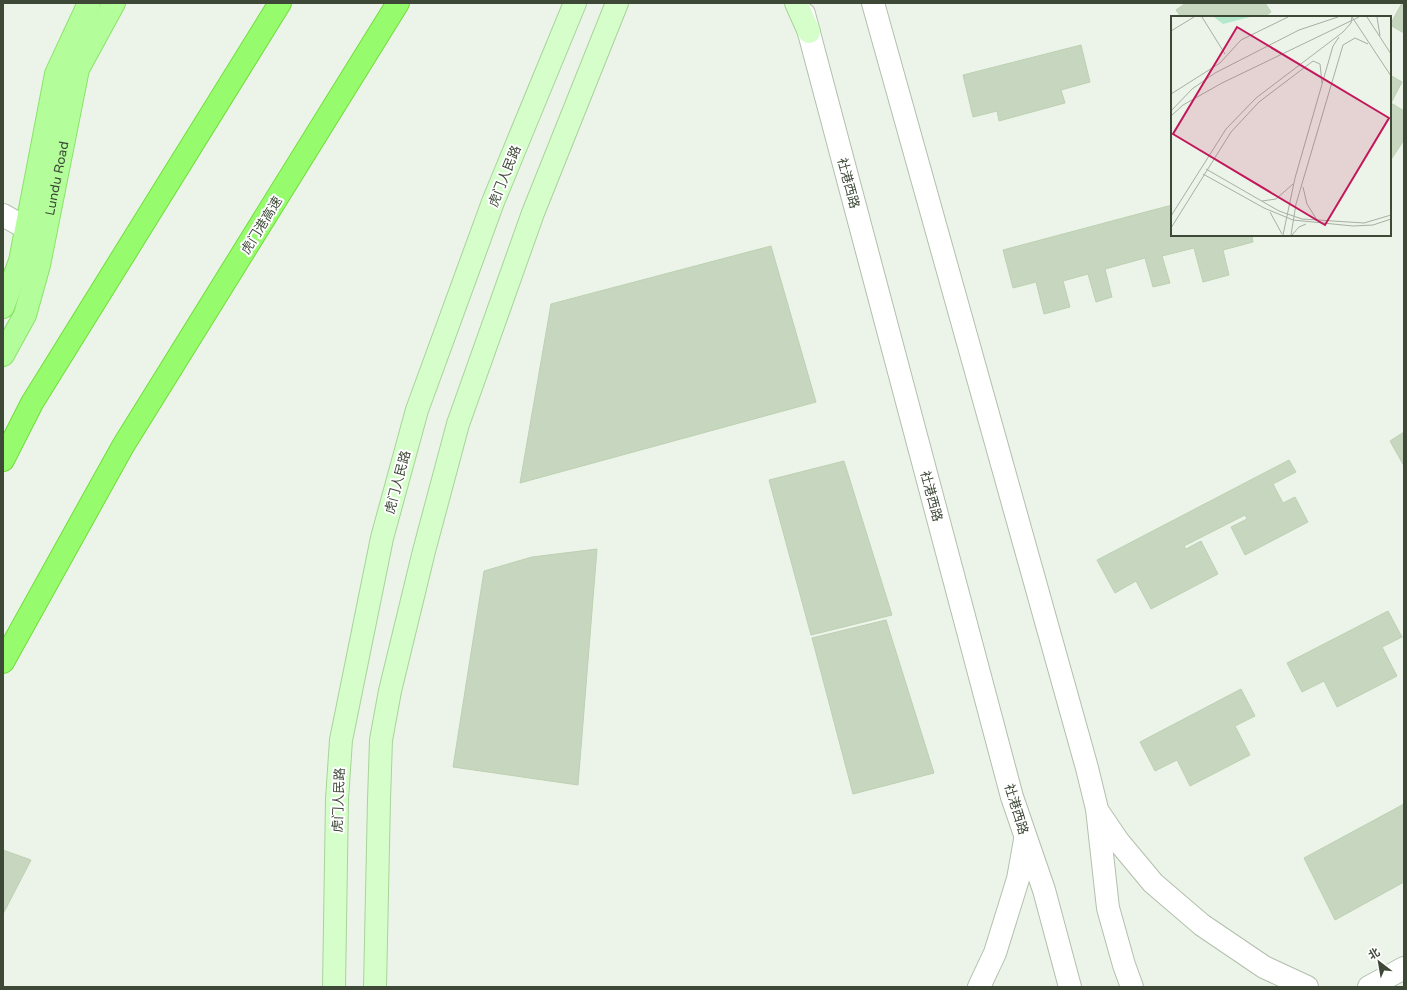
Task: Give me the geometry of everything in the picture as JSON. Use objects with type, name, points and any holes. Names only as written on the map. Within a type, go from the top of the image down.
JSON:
[{"type":"highway","points":[[3,460],[32,403],[280,3]]},
{"type":"highway","name":"虎门港高速","points":[[3,662],[124,446],[398,3]]},
{"type":"main road","name":"Lundu Road","points":[[3,307],[20,261],[56,74],[89,3]]},
{"type":"main road","name":"Lundu Road","points":[[3,354],[26,314],[39,265],[78,69],[114,3]]},
{"type":"main road","name":"虎门人民路","points":[[334,987],[337,799],[341,740],[382,538],[417,410],[493,202],[575,3]]},
{"type":"main road","points":[[375,987],[381,740],[390,690],[424,551],[458,424],[533,213],[616,3]]},
{"type":"main road","points":[[796,3],[809,32]]},
{"type":"street","name":"社港西路","points":[[802,3],[1012,797],[1044,890],[1070,987]]},
{"type":"street","points":[[873,3],[1087,768],[1097,808],[1108,908],[1124,965],[1132,987]]},
{"type":"street","points":[[3,215],[26,228]]},
{"type":"street","points":[[1097,808],[1118,841],[1154,883],[1202,925],[1264,967],[1307,987]]},
{"type":"street","points":[[979,987],[995,954],[1018,879],[1025,836]]},
{"type":"street","points":[[1369,987],[1404,968]]},
{"type":"building","points":[[1186,3],[1265,3],[1271,12],[1265,16],[1180,16],[1176,10]]},
{"type":"building","points":[[1402,3],[1404,3],[1404,33],[1391,26]]},
{"type":"building","points":[[1081,45],[1090,82],[1061,90],[1065,103],[999,121],[997,111],[973,117],[963,75]]},
{"type":"building","points":[[1391,76],[1402,82],[1391,103]]},
{"type":"building","points":[[1391,103],[1404,111],[1404,140],[1391,160]]},
{"type":"building","points":[[1171,205],[1171,236],[1252,236],[1253,242],[1223,250],[1229,275],[1203,282],[1194,248],[1162,256],[1170,283],[1153,287],[1145,258],[1105,269],[1112,297],[1096,302],[1088,274],[1063,281],[1070,307],[1044,314],[1036,282],[1013,288],[1003,250]]},
{"type":"building","points":[[771,246],[816,402],[520,483],[551,304]]},
{"type":"building","points":[[1404,432],[1404,466],[1390,441]]},
{"type":"building","points":[[1289,460],[1296,472],[1273,484],[1283,503],[1295,497],[1308,522],[1245,555],[1231,527],[1247,519],[1245,515],[1184,546],[1186,549],[1201,541],[1218,574],[1151,609],[1136,581],[1115,593],[1097,560]]},
{"type":"building","points":[[844,461],[892,615],[811,635],[769,480]]},
{"type":"building","points":[[597,549],[578,785],[453,767],[484,571],[532,557]]},
{"type":"building","points":[[1388,611],[1402,637],[1382,647],[1397,676],[1337,707],[1324,681],[1302,692],[1287,663]]},
{"type":"building","points":[[886,620],[934,773],[853,794],[812,638]]},
{"type":"building","points":[[1241,689],[1255,716],[1235,726],[1250,755],[1190,786],[1177,760],[1155,771],[1140,742]]},
{"type":"building","points":[[1404,804],[1404,882],[1335,920],[1304,858]]},
{"type":"building","points":[[3,850],[31,860],[3,914]]}]
